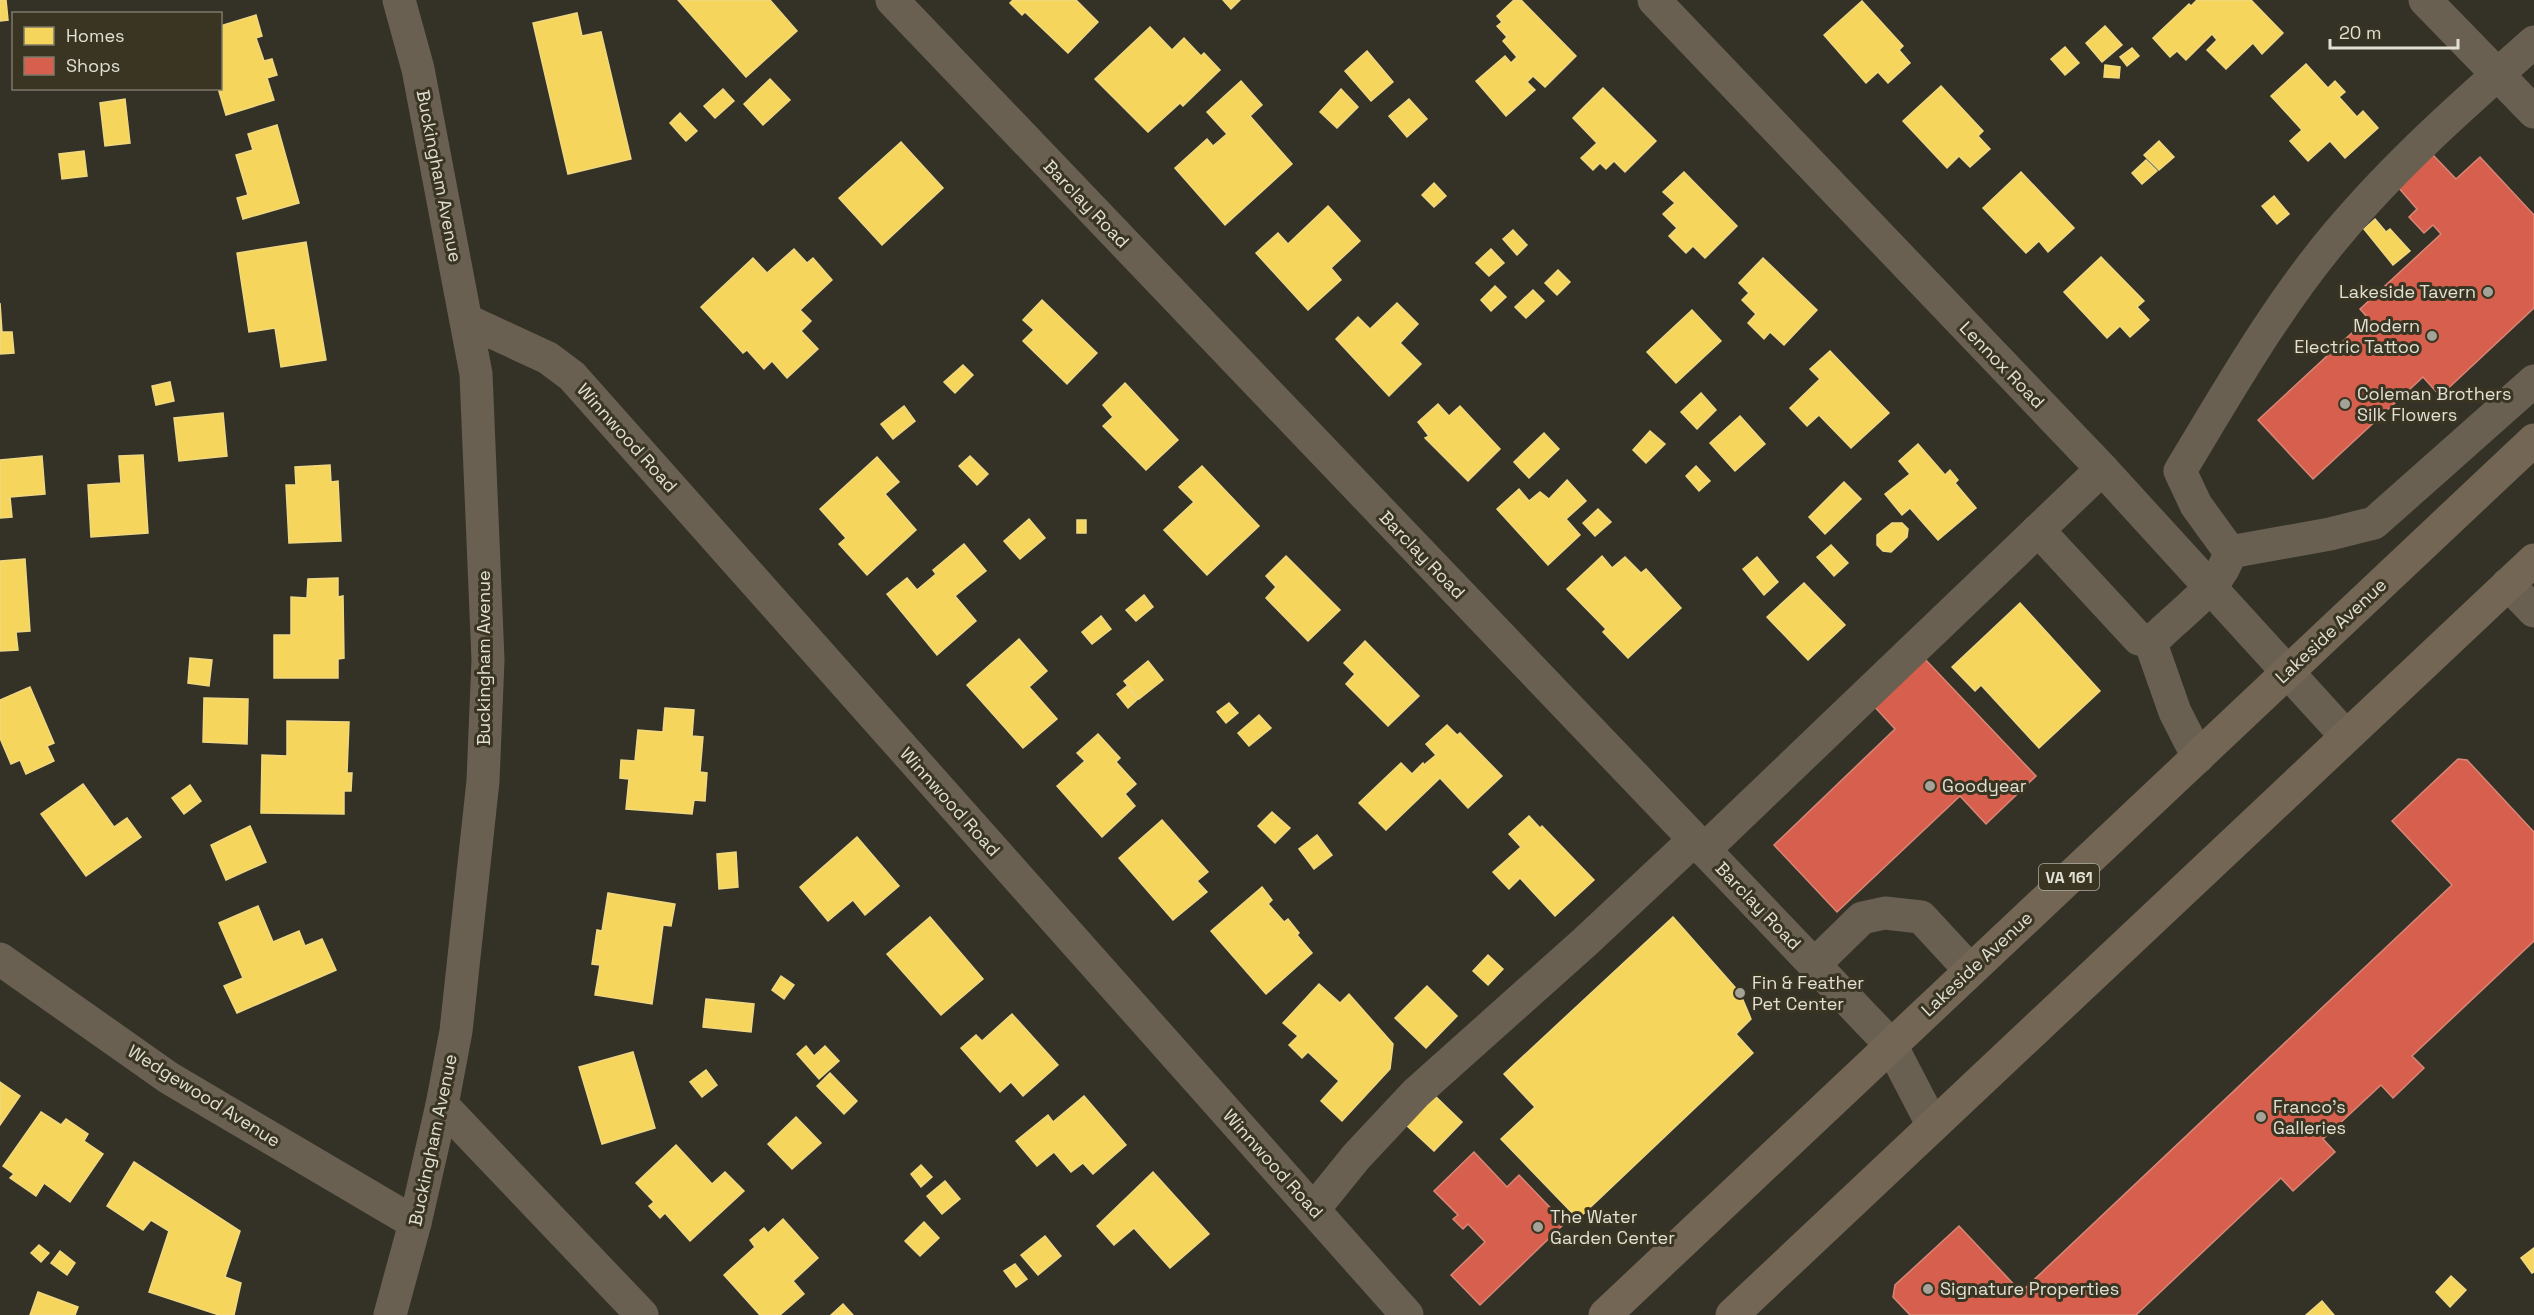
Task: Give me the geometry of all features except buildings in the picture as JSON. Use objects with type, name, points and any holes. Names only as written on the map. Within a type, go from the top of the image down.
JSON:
[{"type":"main road","name":"Lakeside Avenue","points":[[1605,1315],[2534,440]]},
{"type":"main road","points":[[1732,1315],[1932,1124],[2534,560]]},
{"type":"street","name":"Buckingham Avenue","points":[[390,1315],[415,1223],[456,1031],[483,781],[488,660],[477,385],[468,321],[418,69],[399,0]]},
{"type":"street","name":"Barclay Road","points":[[892,0],[1891,1046],[1932,1124]]},
{"type":"street","name":"Lennox Road","points":[[1654,0],[2102,469],[2346,735]]},
{"type":"street","points":[[2425,0],[2534,112]]},
{"type":"street","points":[[2150,641],[2226,569],[2230,552],[2196,505],[2180,471],[2243,365],[2337,235],[2378,187],[2534,42]]},
{"type":"street","name":"Winnwood Road","points":[[468,321],[548,358],[572,376],[1407,1315]]},
{"type":"street","points":[[2230,552],[2330,534],[2374,523],[2534,381]]},
{"type":"street","points":[[1314,1209],[1356,1157],[1416,1093],[1699,845],[2102,469]]},
{"type":"street","points":[[2038,530],[2139,639],[2150,641]]},
{"type":"street","points":[[2508,584],[2534,611]]},
{"type":"street","points":[[2150,641],[2175,712],[2198,757]]},
{"type":"street","points":[[1814,965],[1862,918],[1885,913],[1921,917],[1970,970]]},
{"type":"street","name":"Wedgewood Avenue","points":[[0,959],[169,1078],[415,1223]]},
{"type":"street","points":[[442,1105],[642,1315]]},
{"type":"place","name":"Lakeside Tavern","points":[[2488,292]]},
{"type":"place","name":"Modern Electric Tattoo","points":[[2432,336]]},
{"type":"place","name":"Coleman Brothers Silk Flowers","points":[[2345,404]]},
{"type":"place","name":"Goodyear","points":[[1930,786]]},
{"type":"place","name":"Fin & Feather Pet Center","points":[[1740,993]]},
{"type":"place","name":"Franco's Galleries","points":[[2261,1117]]},
{"type":"place","name":"The Water Garden Center","points":[[1538,1227]]},
{"type":"place","name":"Signature Properties","points":[[1928,1289]]}]
